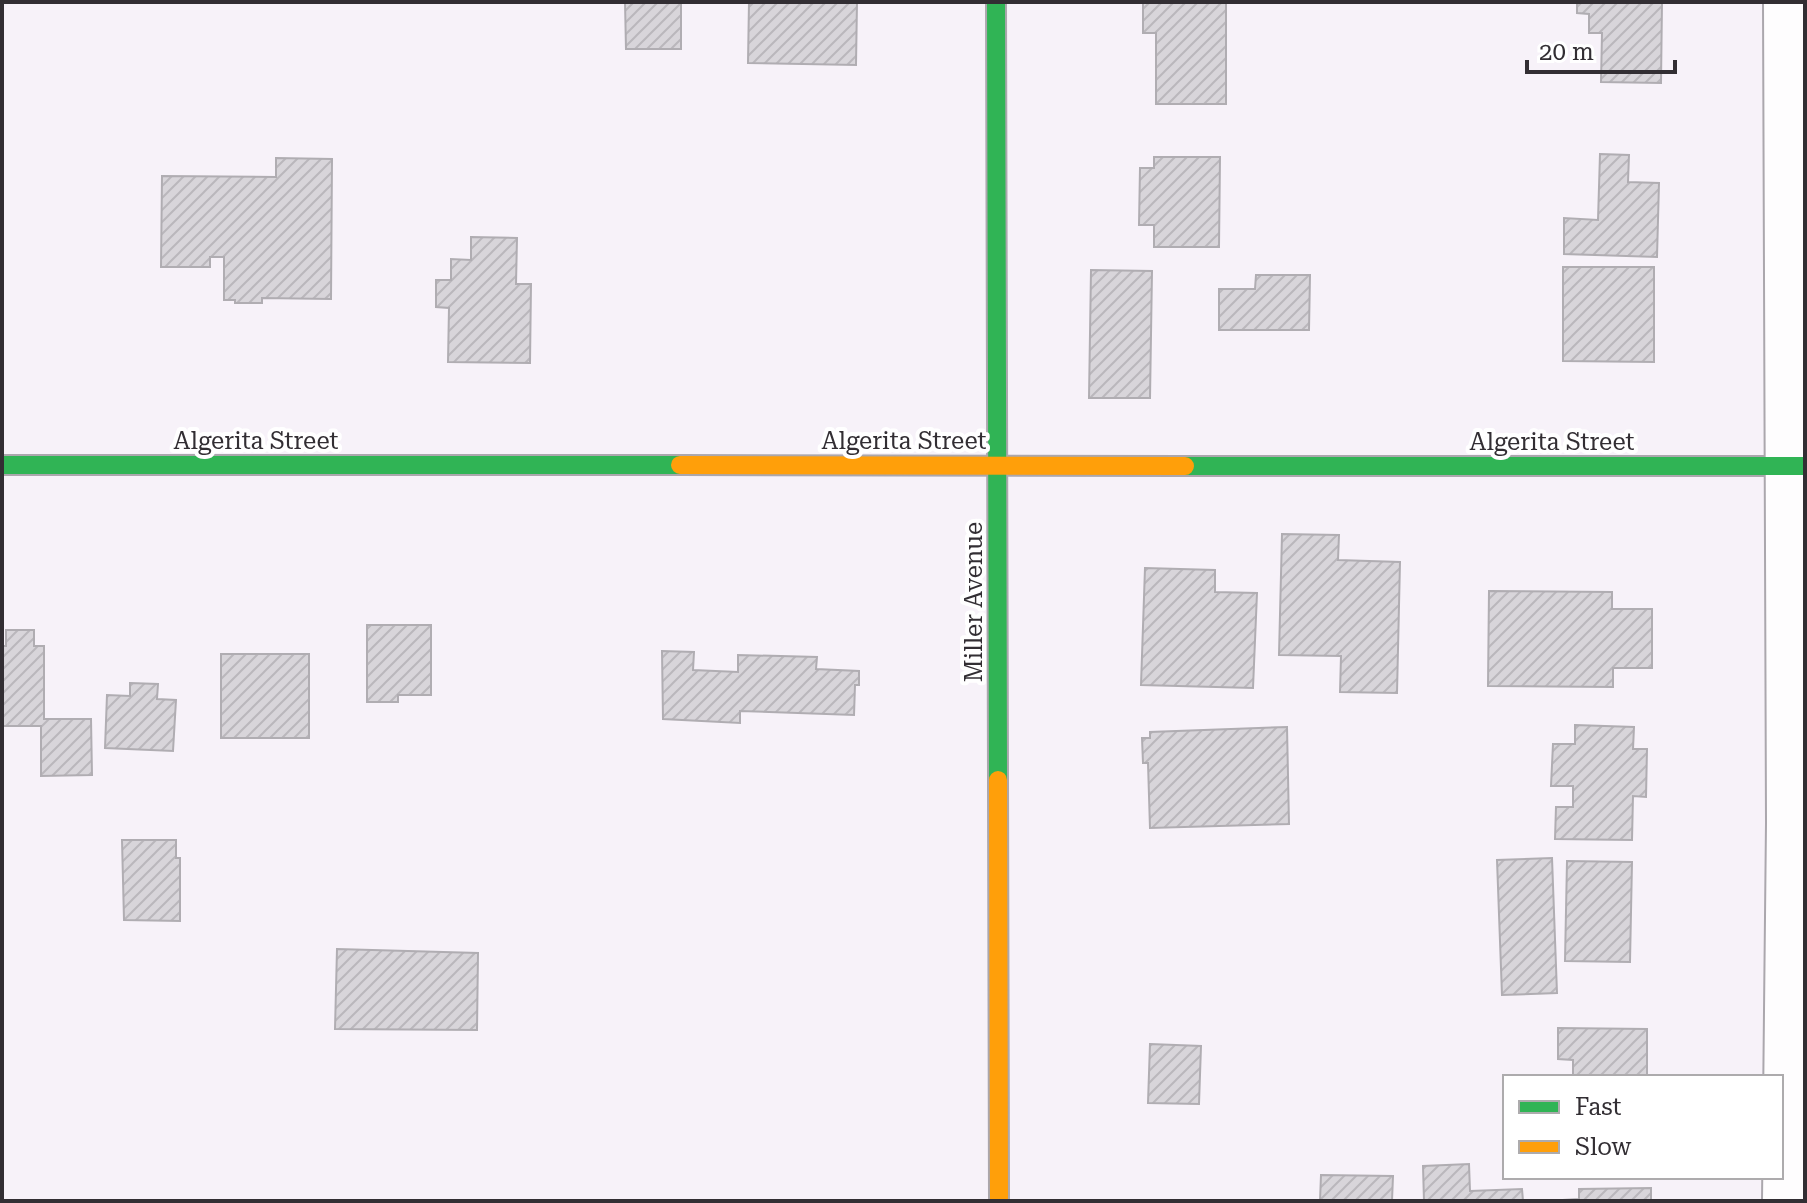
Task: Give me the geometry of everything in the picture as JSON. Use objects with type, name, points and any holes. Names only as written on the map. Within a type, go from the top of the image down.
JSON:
[{"type":"street","name":"Miller Avenue","points":[[996,2],[999,1201]]},
{"type":"street","points":[[1785,1201],[1796,466],[1786,2]]},
{"type":"street","name":"Algerita Street","points":[[2,465],[1796,466]]},
{"type":"building","points":[[625,2],[681,2],[681,49],[626,49]]},
{"type":"building","points":[[749,2],[857,2],[856,65],[748,63]]},
{"type":"building","points":[[1143,2],[1226,2],[1226,104],[1156,104],[1156,33],[1143,33]]},
{"type":"building","points":[[1577,2],[1662,2],[1661,83],[1601,82],[1602,33],[1589,33],[1589,14],[1577,13]]},
{"type":"building","points":[[1600,154],[1629,155],[1628,182],[1659,183],[1657,257],[1564,254],[1564,218],[1598,220]]},
{"type":"building","points":[[1154,157],[1220,157],[1219,247],[1154,247],[1154,225],[1139,225],[1140,168],[1154,168]]},
{"type":"building","points":[[276,158],[332,159],[331,299],[262,298],[262,303],[235,303],[235,300],[224,300],[224,257],[210,257],[210,267],[161,267],[162,176],[276,177]]},
{"type":"building","points":[[471,237],[517,238],[516,284],[531,284],[530,363],[448,362],[449,308],[436,307],[436,280],[451,280],[451,259],[471,260]]},
{"type":"building","points":[[1563,267],[1654,267],[1654,362],[1563,361]]},
{"type":"building","points":[[1091,270],[1152,271],[1150,398],[1089,398]]},
{"type":"building","points":[[1256,275],[1310,275],[1309,330],[1219,330],[1219,289],[1255,289]]},
{"type":"building","points":[[1282,534],[1339,535],[1338,560],[1400,562],[1397,693],[1340,692],[1341,656],[1279,655]]},
{"type":"building","points":[[1145,568],[1215,570],[1215,592],[1257,593],[1253,688],[1141,685]]},
{"type":"building","points":[[1489,591],[1612,592],[1612,609],[1652,609],[1652,668],[1613,668],[1613,687],[1488,686]]},
{"type":"building","points":[[367,625],[431,625],[431,695],[398,695],[398,702],[367,702]]},
{"type":"building","points":[[6,630],[34,630],[34,646],[44,646],[44,719],[91,719],[92,775],[41,776],[41,726],[2,726],[2,646],[6,646]]},
{"type":"building","points":[[662,651],[694,652],[693,670],[738,672],[738,655],[817,657],[816,669],[859,671],[854,715],[740,711],[740,723],[663,719]]},
{"type":"building","points":[[221,654],[309,654],[309,738],[221,738]]},
{"type":"building","points":[[130,683],[158,684],[157,699],[176,700],[173,751],[105,748],[107,695],[130,696]]},
{"type":"building","points":[[1575,725],[1634,727],[1633,749],[1647,749],[1646,797],[1633,796],[1632,840],[1555,839],[1556,807],[1573,807],[1573,786],[1551,786],[1553,744],[1575,744]]},
{"type":"building","points":[[1287,727],[1289,824],[1150,828],[1148,763],[1143,763],[1142,738],[1150,738],[1150,732]]},
{"type":"building","points":[[122,840],[176,840],[176,858],[180,858],[180,921],[124,920]]},
{"type":"building","points":[[1552,858],[1557,993],[1502,995],[1497,860]]},
{"type":"building","points":[[1567,861],[1632,862],[1630,962],[1565,961]]},
{"type":"building","points":[[337,949],[478,953],[477,1030],[335,1029]]},
{"type":"building","points":[[1558,1028],[1647,1029],[1647,1075],[1573,1075],[1573,1060],[1558,1059]]},
{"type":"building","points":[[1150,1044],[1201,1046],[1199,1104],[1148,1103]]},
{"type":"building","points":[[1469,1164],[1470,1191],[1522,1189],[1523,1201],[1424,1201],[1423,1166]]},
{"type":"building","points":[[1321,1175],[1393,1176],[1392,1201],[1320,1201]]},
{"type":"building","points":[[1651,1188],[1651,1201],[1546,1201],[1579,1199],[1579,1189]]},
{"type":"traffic: fast","points":[[996,2],[998,780]]},
{"type":"traffic: fast","points":[[2,465],[680,465]]},
{"type":"traffic: fast","points":[[1185,466],[1805,466]]},
{"type":"traffic: slow","points":[[680,465],[1185,466]]},
{"type":"traffic: slow","points":[[998,780],[999,1201]]}]
